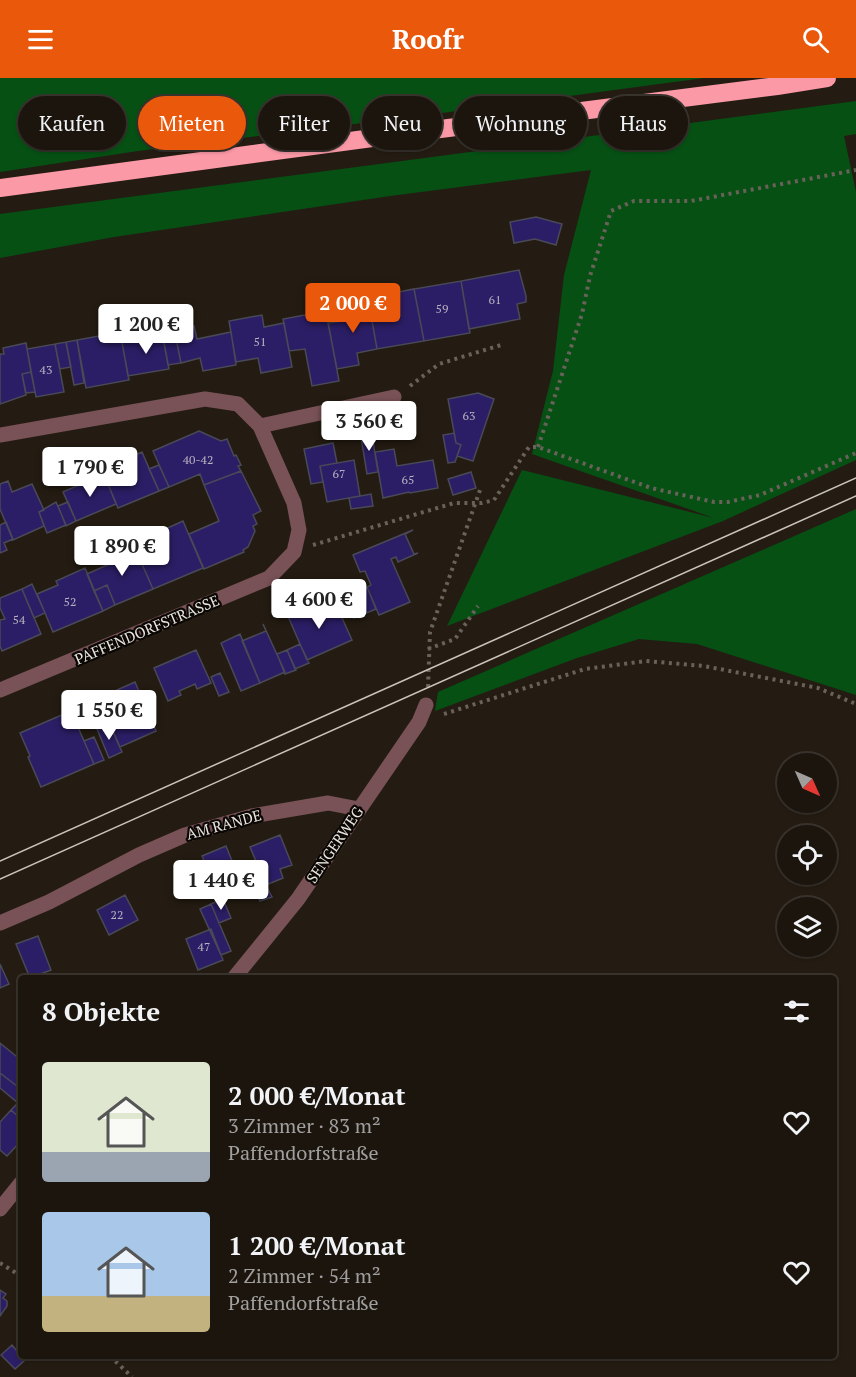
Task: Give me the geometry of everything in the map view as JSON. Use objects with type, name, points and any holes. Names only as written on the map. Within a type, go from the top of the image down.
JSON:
[{"type":"highway","points":[[0,188],[826,78]]},
{"type":"street","points":[[260,426],[394,397]]},
{"type":"street","points":[[0,435],[205,399],[238,404],[260,426],[294,503],[299,530],[294,552]]},
{"type":"street","name":"PAFFENDORFSTRASSE","points":[[0,690],[269,578],[294,552]]},
{"type":"street","name":"SENGERWEG","points":[[236,975],[298,899],[358,808],[419,722],[426,705]]},
{"type":"street","name":"AM RANDE","points":[[0,923],[49,902],[140,855],[185,835],[252,816],[328,803],[358,808]]},
{"type":"street","points":[[0,1209],[18,1187]]},
{"type":"path","points":[[538,447],[582,314],[590,276],[610,211],[634,201],[691,201],[856,170]]},
{"type":"path","points":[[394,397],[439,364],[501,345]]},
{"type":"path","points":[[294,552],[454,503],[494,500],[529,447],[538,447],[651,488],[714,502],[728,502],[760,495],[856,453]]},
{"type":"path","points":[[426,705],[430,632],[480,490]]},
{"type":"path","points":[[428,649],[455,639],[478,606]]},
{"type":"path","points":[[419,722],[585,669],[646,661],[704,666],[818,688],[856,704]]},
{"type":"path","points":[[0,1263],[18,1274]]},
{"type":"path","points":[[113,1359],[132,1377]]},
{"type":"green space","points":[[0,78],[704,78],[569,96],[454,96],[454,111],[442,113],[442,96],[362,96],[362,123],[350,125],[350,96],[258,96],[258,136],[246,138],[246,96],[138,96],[138,150],[146,150],[0,172]]},
{"type":"green space","points":[[856,101],[856,134],[844,136],[856,192],[856,460],[723,521],[447,626],[522,470],[714,518],[532,454],[553,371],[564,275],[591,170],[390,196],[114,237],[0,258],[0,214],[485,150],[587,150],[587,137],[599,135],[599,150],[688,150],[688,123]]},
{"type":"green space","points":[[856,509],[856,695],[697,644],[639,639],[577,658],[435,711],[438,692]]},
{"type":"building","points":[[536,217],[562,224],[556,245],[535,239],[514,243],[510,222]]},
{"type":"building","points":[[519,270],[526,296],[526,302],[517,304],[520,319],[469,329],[461,281]]},
{"type":"building","points":[[461,281],[470,333],[424,341],[414,289]]},
{"type":"building","points":[[414,289],[424,341],[377,349],[368,298]]},
{"type":"building","points":[[368,298],[377,349],[357,353],[359,365],[337,369],[328,323],[348,320],[345,302]]},
{"type":"building","points":[[326,311],[339,381],[312,386],[305,349],[289,351],[283,319]]},
{"type":"building","points":[[262,315],[264,327],[284,323],[292,367],[261,373],[258,358],[236,362],[229,321]]},
{"type":"building","points":[[194,326],[197,339],[231,332],[236,365],[203,371],[200,358],[181,363],[174,328]]},
{"type":"building","points":[[174,328],[181,363],[168,365],[162,332]]},
{"type":"building","points":[[120,332],[129,380],[86,388],[77,340]]},
{"type":"building","points":[[162,332],[169,369],[128,376],[122,342]]},
{"type":"building","points":[[77,340],[84,383],[74,385],[66,342]]},
{"type":"building","points":[[66,342],[71,367],[60,369],[55,344]]},
{"type":"building","points":[[26,343],[31,372],[22,374],[26,395],[0,404],[0,354],[4,354],[3,348]]},
{"type":"building","points":[[55,344],[64,392],[36,397],[27,349]]},
{"type":"building","points":[[31,372],[35,392],[26,393],[22,374]]},
{"type":"building","points":[[478,393],[494,399],[473,461],[457,456],[461,445],[456,443],[448,399]]},
{"type":"building","points":[[371,429],[378,472],[367,474],[360,431]]},
{"type":"building","points":[[199,431],[221,441],[227,439],[234,456],[236,455],[241,465],[238,466],[241,471],[204,485],[200,474],[169,487],[153,451]]},
{"type":"building","points":[[454,433],[456,443],[461,445],[455,462],[448,463],[443,435]]},
{"type":"building","points":[[333,443],[337,463],[320,466],[323,482],[311,484],[304,449]]},
{"type":"building","points":[[394,449],[397,466],[433,460],[438,488],[383,498],[375,452]]},
{"type":"building","points":[[142,452],[159,491],[118,508],[100,465],[119,456],[121,461]]},
{"type":"building","points":[[354,460],[360,496],[327,502],[320,466]]},
{"type":"building","points":[[159,465],[169,487],[159,491],[149,469]]},
{"type":"building","points":[[241,471],[261,511],[253,515],[257,524],[253,526],[255,531],[248,547],[243,550],[244,552],[204,569],[189,534],[219,521],[204,485]]},
{"type":"building","points":[[471,472],[476,488],[453,495],[448,479]]},
{"type":"building","points":[[104,474],[116,504],[76,521],[63,492]]},
{"type":"building","points":[[8,481],[12,492],[32,484],[44,510],[39,512],[44,526],[13,540],[0,509],[0,484]]},
{"type":"building","points":[[371,494],[373,506],[351,509],[349,498]]},
{"type":"building","points":[[56,502],[66,525],[47,533],[39,512]]},
{"type":"building","points":[[68,502],[76,521],[66,526],[58,506]]},
{"type":"building","points":[[183,521],[203,568],[153,589],[142,564],[168,553],[159,532]]},
{"type":"building","points":[[6,522],[13,539],[4,543],[7,550],[0,553],[0,525]]},
{"type":"building","points":[[413,530],[405,534],[414,554],[418,553],[398,562],[396,557],[391,559],[410,602],[379,615],[367,587],[371,585],[365,571],[360,572],[353,555]]},
{"type":"building","points":[[135,548],[153,589],[115,605],[107,585],[94,591],[87,574],[114,562],[113,558]]},
{"type":"building","points":[[85,568],[103,611],[53,632],[37,594],[58,585],[56,581]]},
{"type":"building","points":[[32,584],[45,613],[34,618],[22,589]]},
{"type":"building","points":[[107,585],[115,605],[103,611],[94,591]]},
{"type":"building","points":[[367,587],[376,609],[354,618],[345,596]]},
{"type":"building","points":[[22,589],[41,634],[2,651],[0,620],[5,619],[0,608],[0,598]]},
{"type":"building","points":[[334,600],[352,640],[307,660],[287,614],[300,609],[302,614],[317,608],[319,612],[333,606],[331,601]]},
{"type":"building","points":[[263,624],[285,672],[260,683],[242,641],[266,631]]},
{"type":"building","points":[[240,634],[260,683],[241,691],[221,643]]},
{"type":"building","points":[[300,644],[309,663],[295,669],[287,650]]},
{"type":"building","points":[[196,650],[211,683],[197,689],[195,684],[179,691],[181,695],[168,701],[154,668]]},
{"type":"building","points":[[287,650],[296,670],[285,674],[277,654]]},
{"type":"building","points":[[220,673],[229,692],[219,696],[211,677]]},
{"type":"building","points":[[135,682],[156,731],[120,747],[99,698]]},
{"type":"building","points":[[71,711],[94,764],[41,787],[20,733]]},
{"type":"building","points":[[109,723],[122,752],[109,758],[97,729]]},
{"type":"building","points":[[94,737],[104,760],[94,764],[84,741]]},
{"type":"building","points":[[280,835],[292,865],[280,869],[283,878],[266,885],[250,847]]},
{"type":"building","points":[[226,846],[241,883],[218,893],[202,856]]},
{"type":"building","points":[[263,879],[272,897],[260,901],[253,883]]},
{"type":"building","points":[[125,895],[138,920],[109,935],[97,910]]},
{"type":"building","points":[[223,899],[231,918],[219,923],[211,904]]},
{"type":"building","points":[[211,904],[231,951],[221,955],[200,909]]},
{"type":"building","points":[[211,929],[223,960],[198,970],[186,939]]},
{"type":"building","points":[[38,936],[51,970],[38,975],[29,975],[16,944]]},
{"type":"building","points":[[0,964],[9,984],[0,988]]},
{"type":"building","points":[[0,1043],[18,1058],[18,1087],[0,1073]]},
{"type":"building","points":[[0,1073],[18,1087],[18,1103],[0,1088]]},
{"type":"building","points":[[18,1103],[18,1116],[11,1110]]},
{"type":"building","points":[[11,1110],[18,1116],[18,1144],[7,1156],[0,1150],[0,1122]]},
{"type":"building","points":[[0,1290],[6,1294],[3,1298],[7,1301],[7,1306],[0,1316]]},
{"type":"building","points":[[12,1345],[18,1352],[18,1359],[26,1359],[15,1369],[1,1355]]},
{"type":"tram line","points":[[0,861],[856,478]]},
{"type":"tram line","points":[[0,879],[856,496]]}]
